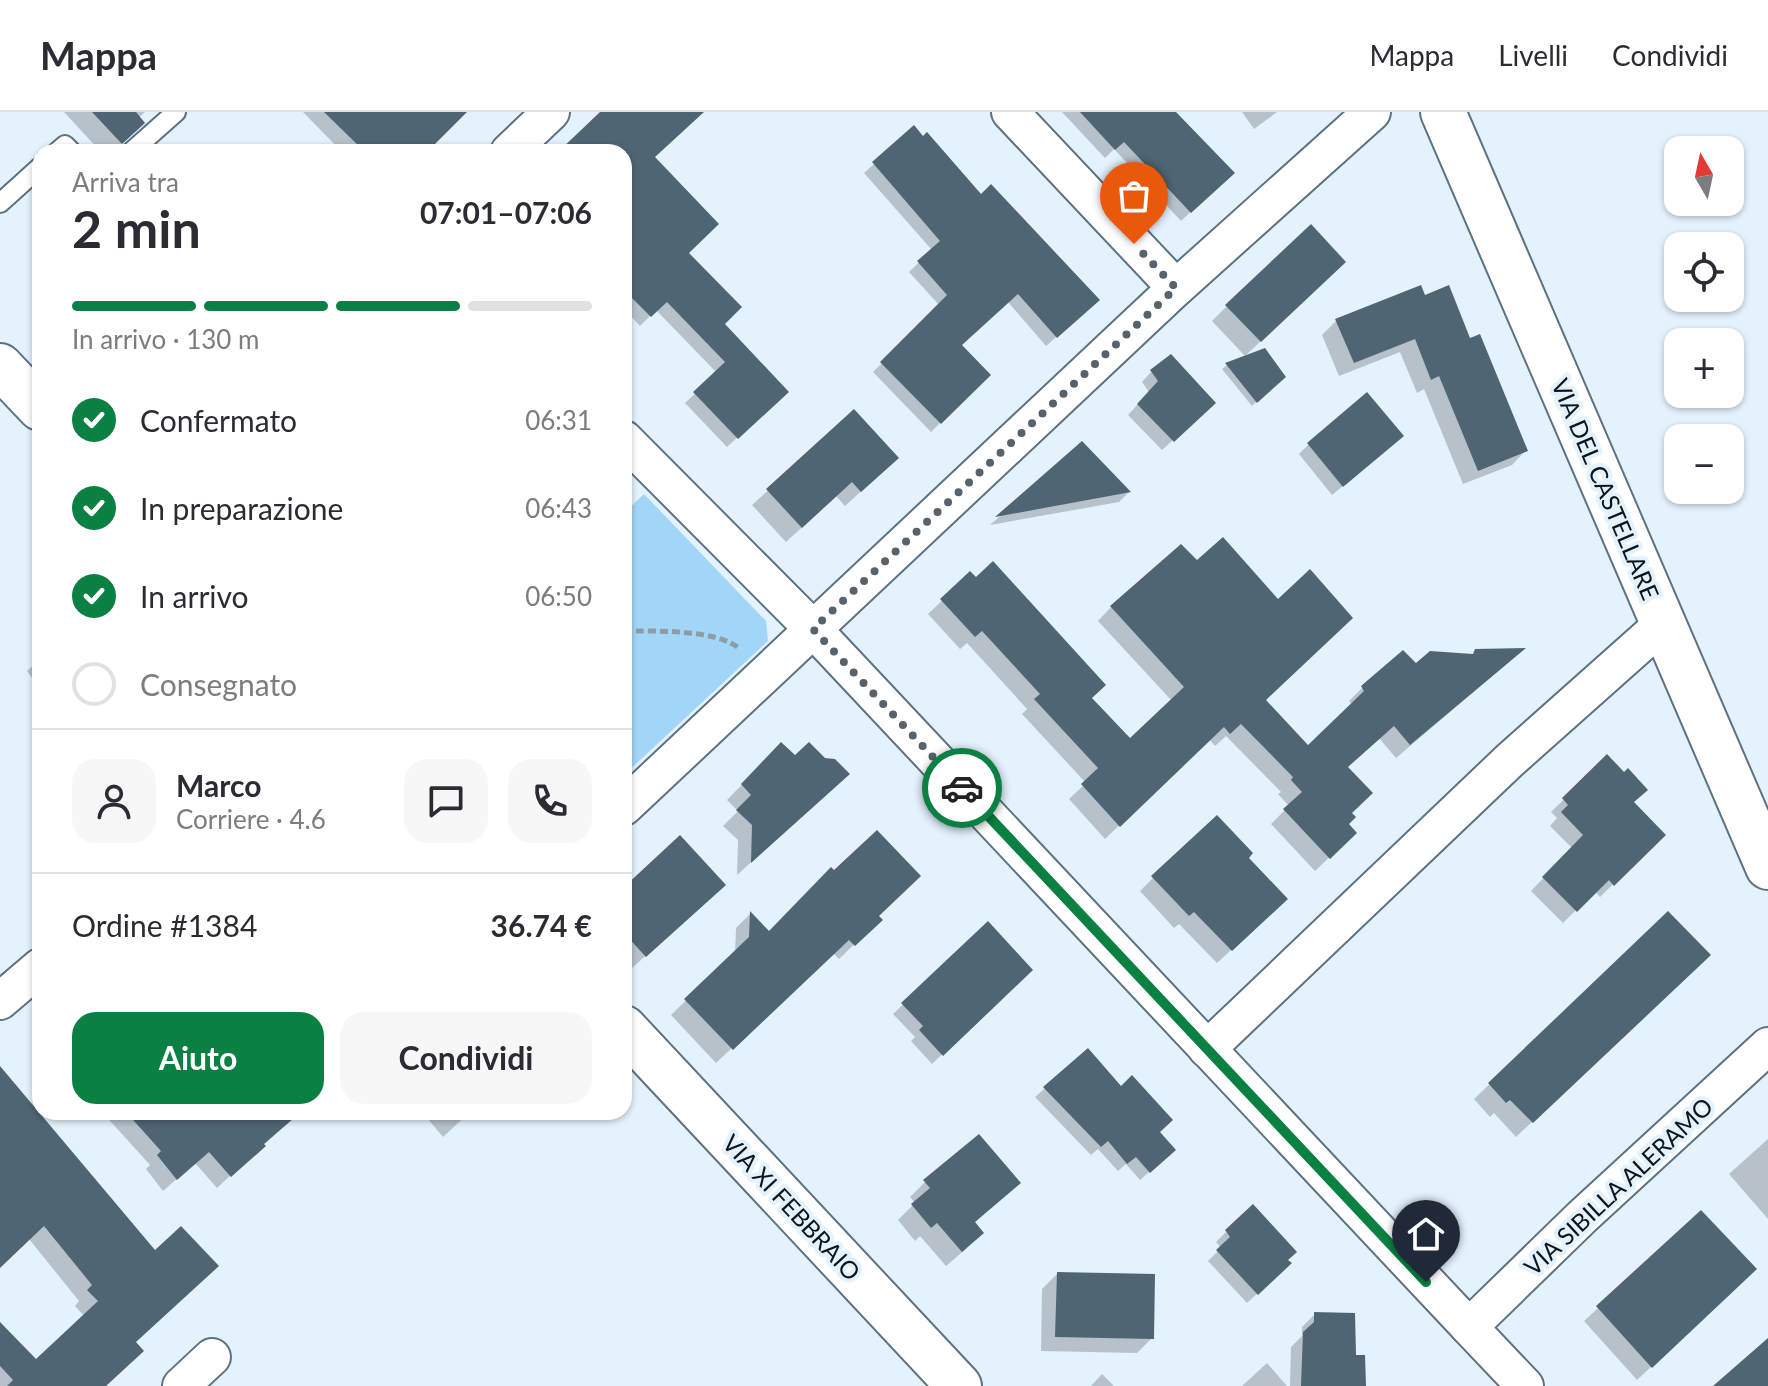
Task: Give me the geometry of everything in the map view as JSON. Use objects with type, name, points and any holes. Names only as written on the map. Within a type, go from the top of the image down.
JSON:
[{"type":"street","points":[[517,144],[551,112]]},
{"type":"street","points":[[1010,112],[1176,288]]},
{"type":"street","points":[[632,799],[1176,288],[1372,112]]},
{"type":"street","name":"VIA DEL CASTELLARE","points":[[1443,112],[1768,867]]},
{"type":"street","points":[[0,366],[32,400]]},
{"type":"street","points":[[632,461],[813,629],[1525,1386]]},
{"type":"street","points":[[1207,1049],[1509,761],[1664,623]]},
{"type":"street","points":[[0,1001],[32,974]]},
{"type":"street","name":"VIA XI FEBBRAIO","points":[[632,1037],[959,1386]]},
{"type":"street","name":"VIA SIBILLA ALERAMO","points":[[1469,1327],[1582,1217],[1768,1046]]},
{"type":"street","points":[[181,1386],[212,1357]]},
{"type":"lane","points":[[140,144],[176,112]]},
{"type":"lane","points":[[0,203],[32,174]]},
{"type":"path","points":[[632,631],[709,636],[734,644],[766,673]]},
{"type":"shaded area","points":[[644,494],[766,621],[768,641],[632,768],[632,505]]},
{"type":"building","points":[[92,112],[136,112],[145,123],[122,144]]},
{"type":"building","points":[[324,112],[467,112],[435,144],[357,144]]},
{"type":"building","points":[[600,112],[704,112],[655,157],[719,224],[689,253],[742,307],[725,324],[789,392],[738,439],[693,392],[725,362],[667,302],[651,317],[632,298],[632,144],[566,144]]},
{"type":"building","points":[[1080,112],[1176,112],[1235,173],[1191,213],[1124,142],[1115,150]]},
{"type":"building","points":[[914,125],[923,136],[927,132],[981,194],[991,184],[1100,300],[1057,338],[1018,294],[962,345],[991,375],[941,424],[880,362],[947,295],[917,261],[940,241],[872,162]]},
{"type":"building","points":[[1311,224],[1346,262],[1261,342],[1225,305]]},
{"type":"building","points":[[1421,285],[1425,295],[1449,285],[1470,338],[1480,334],[1528,451],[1478,471],[1439,376],[1431,380],[1415,339],[1354,363],[1335,319]]},
{"type":"building","points":[[1265,348],[1286,377],[1257,403],[1225,363]]},
{"type":"building","points":[[1171,354],[1216,403],[1174,442],[1137,404],[1158,381],[1150,370]]},
{"type":"building","points":[[1367,392],[1404,436],[1343,487],[1307,443]]},
{"type":"building","points":[[854,409],[899,458],[861,492],[852,482],[802,528],[766,489]]},
{"type":"building","points":[[1082,441],[1131,492],[995,517]]},
{"type":"building","points":[[1223,537],[1278,599],[1310,569],[1353,618],[1266,700],[1308,745],[1364,691],[1361,686],[1403,650],[1416,663],[1430,651],[1473,654],[1475,649],[1526,648],[1410,745],[1394,726],[1348,767],[1373,793],[1352,813],[1356,817],[1349,824],[1357,833],[1330,859],[1283,809],[1302,792],[1291,780],[1293,777],[1241,724],[1230,734],[1224,727],[1120,827],[1081,784],[1098,768],[1034,699],[1040,694],[982,631],[975,637],[940,599],[970,571],[976,577],[993,561],[1106,685],[1092,698],[1130,738],[1184,687],[1110,606],[1181,544],[1197,560]]},
{"type":"building","points":[[781,742],[795,755],[809,742],[825,758],[835,759],[850,774],[751,863],[752,825],[736,810],[751,795],[741,784]]},
{"type":"building","points":[[1607,754],[1624,772],[1628,768],[1648,790],[1634,802],[1666,835],[1614,886],[1609,880],[1577,912],[1542,877],[1583,835],[1561,812],[1568,805],[1562,798]]},
{"type":"building","points":[[1217,815],[1253,853],[1249,858],[1288,899],[1232,951],[1194,912],[1189,916],[1151,876]]},
{"type":"building","points":[[877,830],[921,876],[879,916],[883,920],[855,946],[849,940],[733,1050],[684,999],[749,937],[750,911],[769,931],[831,867],[834,870]]},
{"type":"building","points":[[680,835],[726,885],[646,957],[632,942],[632,880]]},
{"type":"building","points":[[1668,911],[1711,955],[1533,1123],[1510,1100],[1506,1103],[1488,1083]]},
{"type":"building","points":[[988,921],[1033,970],[943,1056],[919,1030],[923,1026],[901,1003]]},
{"type":"building","points":[[1088,1048],[1121,1086],[1132,1075],[1173,1120],[1160,1132],[1176,1150],[1150,1173],[1136,1157],[1127,1164],[1108,1141],[1101,1147],[1043,1087]]},
{"type":"building","points":[[0,1066],[32,1104],[32,1120],[45,1120],[155,1250],[181,1226],[219,1266],[136,1342],[144,1351],[106,1386],[7,1386],[13,1380],[0,1366],[0,1322],[36,1359],[98,1301],[87,1290],[92,1285],[44,1226],[0,1268]]},
{"type":"building","points":[[133,1120],[292,1120],[231,1177],[209,1152],[177,1180],[157,1155],[161,1151]]},
{"type":"building","points":[[979,1134],[1021,1183],[975,1222],[984,1233],[962,1252],[937,1223],[931,1228],[911,1204],[930,1188],[923,1180]]},
{"type":"building","points":[[1253,1204],[1297,1252],[1288,1260],[1292,1263],[1258,1295],[1216,1250],[1230,1237],[1225,1230]]},
{"type":"building","points":[[1701,1210],[1757,1269],[1652,1368],[1596,1306]]},
{"type":"building","points":[[1057,1272],[1155,1274],[1154,1339],[1055,1337]]},
{"type":"building","points":[[1314,1312],[1355,1313],[1356,1355],[1365,1355],[1366,1386],[1301,1386],[1303,1332],[1314,1322]]},
{"type":"building","points":[[1768,1338],[1768,1386],[1713,1386]]},
{"type":"way so far","points":[[962,788],[813,629],[1176,288],[1134,244]]},
{"type":"route","points":[[962,788],[1426,1282]]}]
